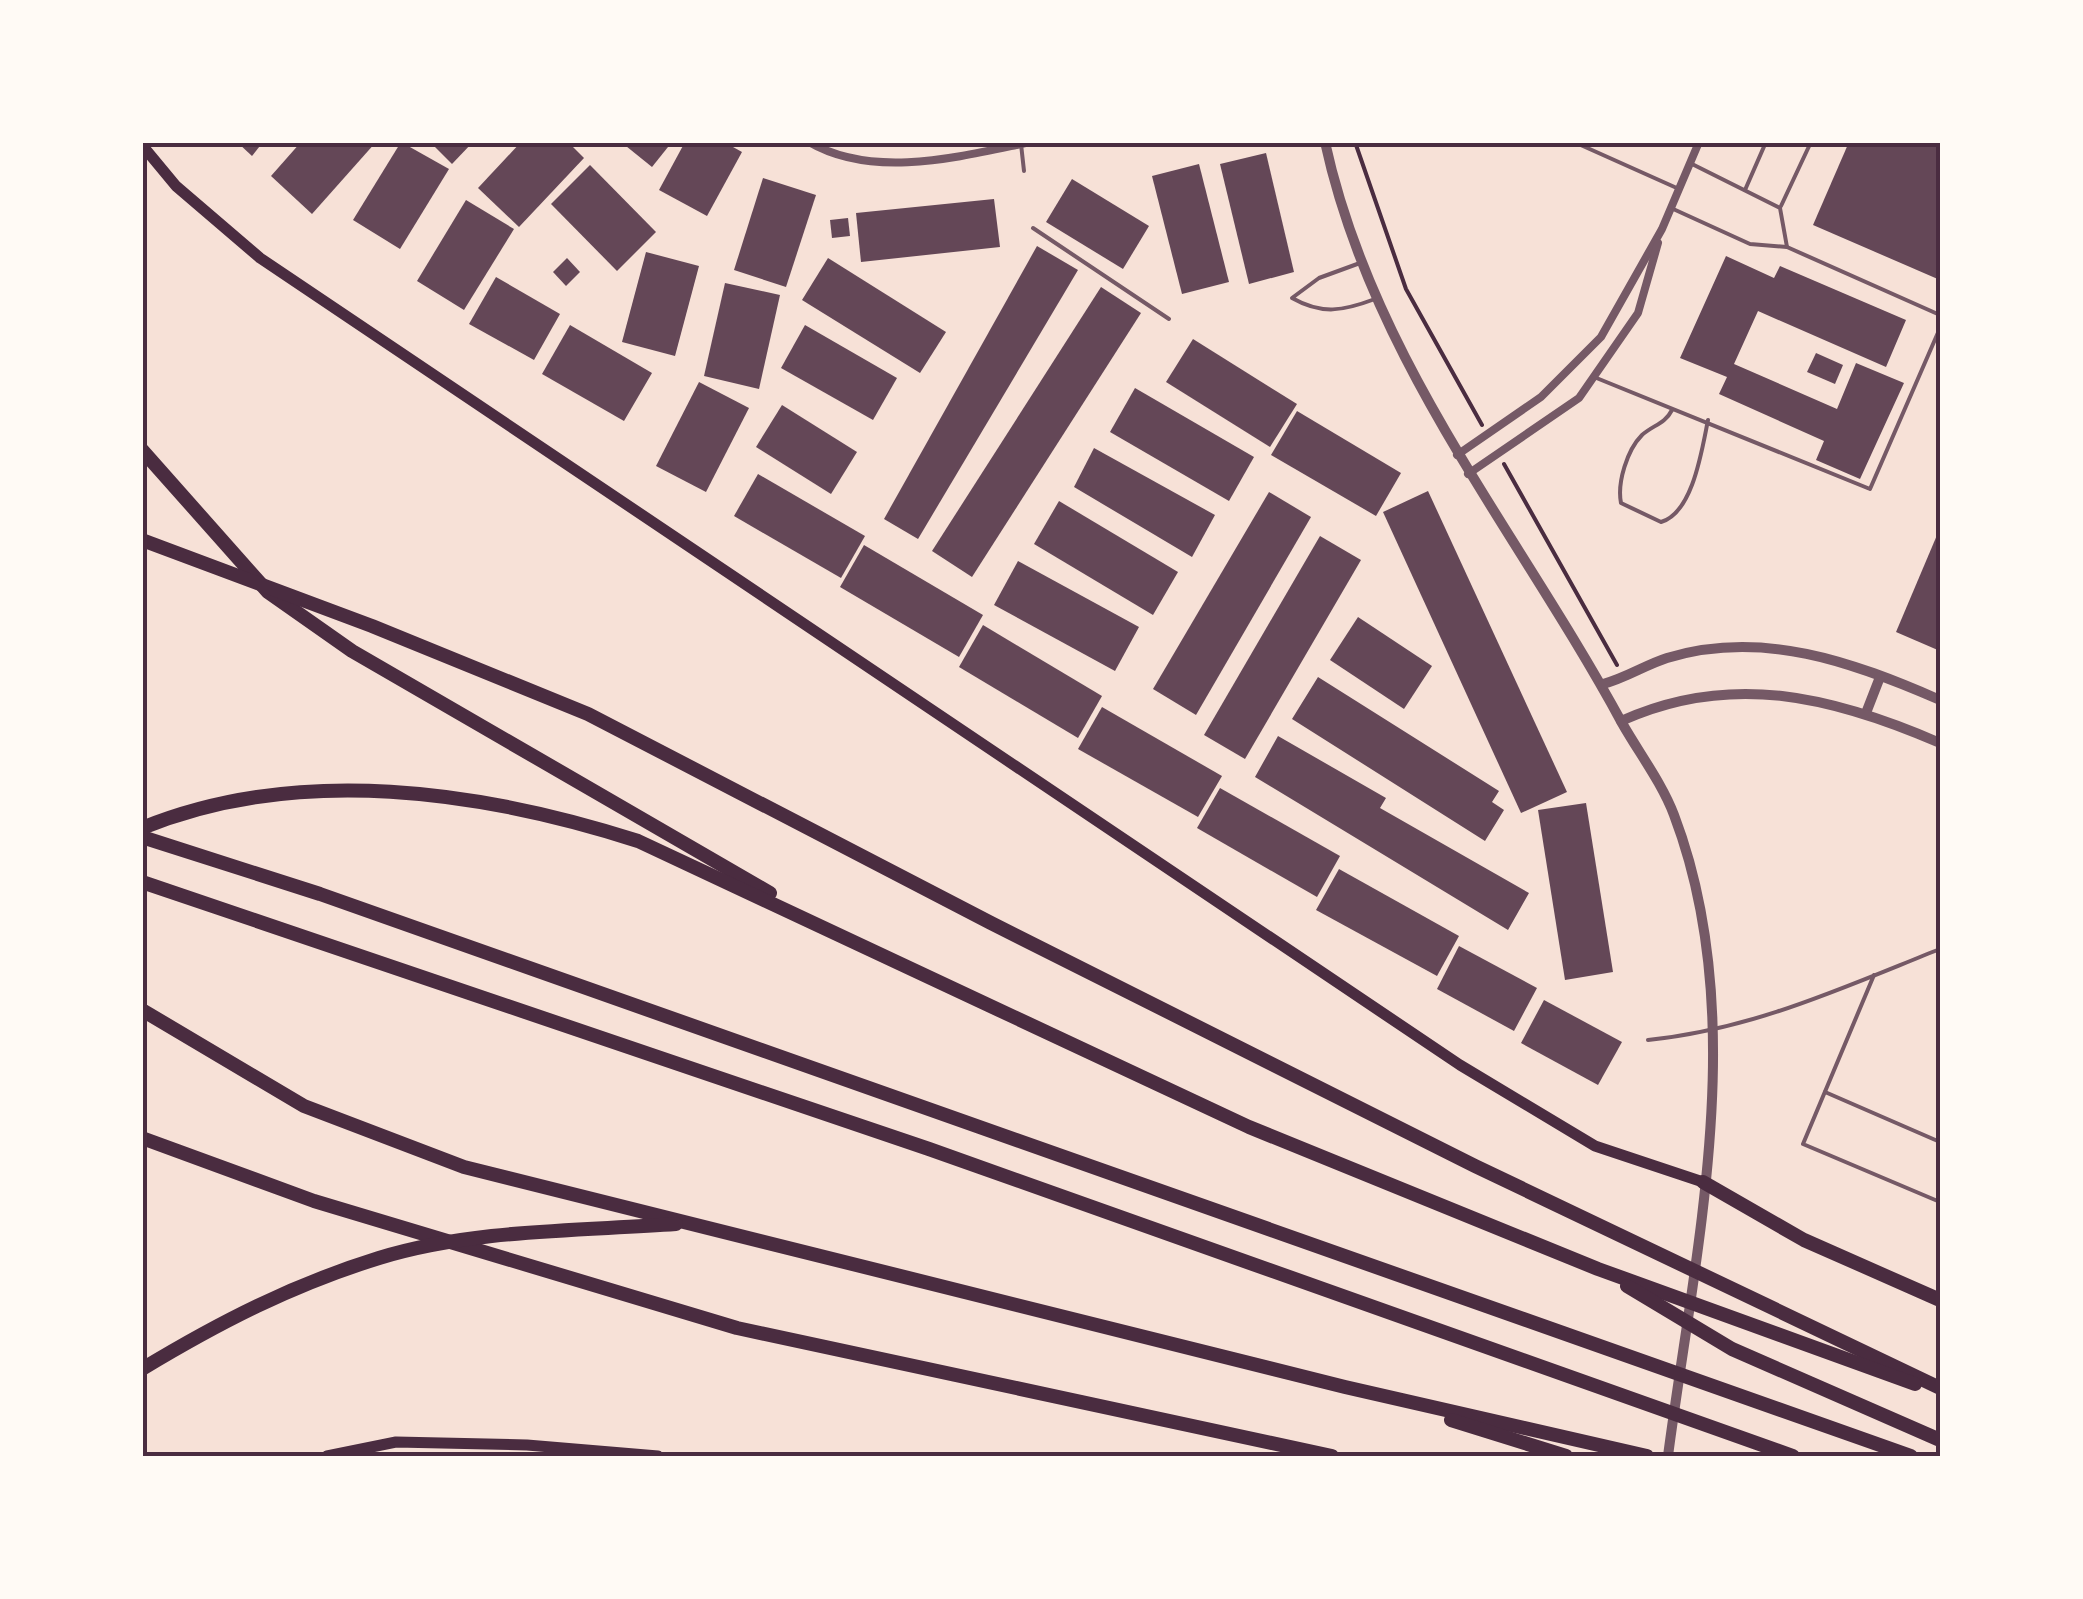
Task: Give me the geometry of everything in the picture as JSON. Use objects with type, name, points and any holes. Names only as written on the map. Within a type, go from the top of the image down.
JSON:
[{"type":"highway","points":[[142,450],[268,592],[352,651],[846,937]]},
{"type":"highway","points":[[142,540],[372,626],[588,714],[1458,1157],[1940,1391]]},
{"type":"highway","points":[[142,828],[224,804],[315,792],[485,800],[638,841],[1249,1127],[1598,1269],[1940,1391]]},
{"type":"highway","points":[[142,837],[320,894],[1911,1456]]},
{"type":"highway","points":[[142,882],[929,1149],[1793,1456]]},
{"type":"highway","points":[[142,1010],[268,1088],[362,1132],[464,1168],[1345,1387],[1647,1456]]},
{"type":"highway","points":[[142,1138],[314,1200],[737,1328],[1332,1456]]},
{"type":"highway","points":[[1703,1182],[1804,1240],[1940,1300]]},
{"type":"highway","points":[[142,1369],[236,1312],[381,1258],[495,1237],[687,1224]]},
{"type":"highway","points":[[1598,1269],[1732,1349],[1940,1440]]},
{"type":"highway","points":[[1345,1387],[1566,1456]]},
{"type":"main road","points":[[142,144],[176,186],[260,258],[1460,1065],[1595,1146],[1703,1182]]},
{"type":"main road","points":[[327,1456],[396,1442],[528,1444],[658,1456]]},
{"type":"street","points":[[809,142],[824,152],[865,161],[910,162],[1026,144]]},
{"type":"street","points":[[1325,142],[1360,264],[1415,383],[1468,474],[1603,684],[1674,812],[1704,915],[1712,1033],[1703,1182],[1668,1456]]},
{"type":"street","points":[[1457,455],[1541,397],[1600,337],[1662,229],[1699,142]]},
{"type":"street","points":[[1468,474],[1579,398],[1638,314],[1662,229]]},
{"type":"street","points":[[1603,684],[1666,658],[1734,644],[1798,648],[1940,700]]},
{"type":"street","points":[[1866,712],[1880,677]]},
{"type":"street","points":[[1621,721],[1679,698],[1736,692],[1785,696],[1866,712],[1940,744]]},
{"type":"lane","points":[[1574,142],[1679,189]]},
{"type":"lane","points":[[1745,190],[1766,142]]},
{"type":"lane","points":[[1787,246],[1780,208],[1811,142]]},
{"type":"lane","points":[[1024,171],[1026,144]]},
{"type":"lane","points":[[1690,163],[1780,208]]},
{"type":"lane","points":[[1671,208],[1750,244],[1787,246],[1940,316]]},
{"type":"lane","points":[[1033,228],[1169,319]]},
{"type":"lane","points":[[1360,264],[1318,278],[1292,298],[1310,308],[1330,311],[1376,298]]},
{"type":"lane","points":[[1594,377],[1870,488],[1940,328]]},
{"type":"lane","points":[[1672,410],[1667,419],[1637,440],[1620,485],[1621,503],[1661,522],[1670,519],[1682,504],[1708,420]]},
{"type":"lane","points":[[1648,1040],[1712,1033],[1771,1016],[1940,949]]},
{"type":"lane","points":[[1874,975],[1804,1144],[1940,1202]]},
{"type":"lane","points":[[1825,1092],[1940,1142]]},
{"type":"lane","points":[[395,1456],[396,1442]]},
{"type":"path","points":[[1356,142],[1406,290],[1487,434]]},
{"type":"path","points":[[1499,454],[1624,678]]},
{"type":"building","points":[[237,142],[263,142],[252,156]]},
{"type":"building","points":[[301,142],[376,142],[312,214],[271,176]]},
{"type":"building","points":[[401,142],[449,169],[400,249],[353,220]]},
{"type":"building","points":[[430,142],[473,142],[452,164]]},
{"type":"building","points":[[521,142],[568,142],[584,158],[519,227],[478,188]]},
{"type":"building","points":[[621,142],[672,142],[652,167]]},
{"type":"building","points":[[685,142],[724,142],[742,152],[707,216],[659,190]]},
{"type":"building","points":[[1849,142],[1940,142],[1940,280],[1813,225]]},
{"type":"building","points":[[1266,153],[1294,272],[1249,284],[1220,164]]},
{"type":"building","points":[[1199,164],[1229,282],[1182,294],[1152,176]]},
{"type":"building","points":[[590,165],[656,232],[617,271],[551,204]]},
{"type":"building","points":[[763,178],[816,195],[786,287],[734,270]]},
{"type":"building","points":[[1072,179],[1149,226],[1123,269],[1046,222]]},
{"type":"building","points":[[994,199],[1000,247],[861,262],[856,213]]},
{"type":"building","points":[[466,200],[514,229],[464,310],[417,281]]},
{"type":"building","points":[[848,218],[850,236],[832,238],[830,220]]},
{"type":"building","points":[[1037,246],[1078,270],[918,539],[884,519]]},
{"type":"building","points":[[646,252],[699,266],[675,356],[622,342]]},
{"type":"building","points":[[1726,256],[1774,278],[1780,266],[1906,320],[1886,367],[1758,311],[1734,364],[1837,409],[1856,363],[1904,383],[1860,479],[1816,460],[1824,441],[1719,394],[1727,377],[1680,358]]},
{"type":"building","points":[[567,258],[580,272],[566,286],[553,272]]},
{"type":"building","points":[[828,258],[946,332],[920,373],[802,300]]},
{"type":"building","points":[[496,277],[560,314],[534,360],[469,324]]},
{"type":"building","points":[[725,283],[780,295],[759,389],[704,376]]},
{"type":"building","points":[[1101,287],[1141,313],[972,577],[932,551]]},
{"type":"building","points":[[570,325],[652,373],[624,421],[542,374]]},
{"type":"building","points":[[805,325],[897,378],[873,420],[781,368]]},
{"type":"building","points":[[1193,339],[1297,404],[1270,447],[1166,382]]},
{"type":"building","points":[[1816,353],[1843,365],[1835,384],[1807,372]]},
{"type":"building","points":[[699,382],[749,408],[706,492],[656,466]]},
{"type":"building","points":[[1135,388],[1254,457],[1229,501],[1110,432]]},
{"type":"building","points":[[782,405],[857,452],[831,494],[756,447]]},
{"type":"building","points":[[1297,411],[1401,473],[1376,516],[1271,455]]},
{"type":"building","points":[[1094,448],[1215,515],[1192,557],[1074,487]]},
{"type":"building","points":[[758,474],[865,536],[841,578],[734,516]]},
{"type":"building","points":[[1428,491],[1567,792],[1521,813],[1383,512]]},
{"type":"building","points":[[1269,492],[1311,517],[1196,715],[1153,689]]},
{"type":"building","points":[[1059,501],[1178,572],[1153,615],[1034,544]]},
{"type":"building","points":[[1940,528],[1940,651],[1896,632]]},
{"type":"building","points":[[1320,536],[1361,560],[1245,759],[1204,735]]},
{"type":"building","points":[[864,545],[983,615],[959,657],[840,587]]},
{"type":"building","points":[[1018,561],[1139,627],[1115,671],[994,605]]},
{"type":"building","points":[[1358,617],[1432,666],[1404,709],[1330,660]]},
{"type":"building","points":[[983,625],[1102,696],[1078,738],[959,667]]},
{"type":"building","points":[[1318,677],[1499,791],[1492,802],[1504,810],[1485,841],[1292,719]]},
{"type":"building","points":[[1102,707],[1222,776],[1198,817],[1078,749]]},
{"type":"building","points":[[1278,736],[1386,798],[1380,808],[1529,893],[1508,930],[1255,777]]},
{"type":"building","points":[[1220,788],[1340,856],[1317,897],[1197,828]]},
{"type":"building","points":[[1586,803],[1613,972],[1565,980],[1538,810]]},
{"type":"building","points":[[1339,869],[1459,936],[1437,976],[1316,910]]},
{"type":"building","points":[[1459,946],[1537,988],[1514,1031],[1437,989]]},
{"type":"building","points":[[1544,1000],[1622,1042],[1598,1085],[1521,1043]]}]
